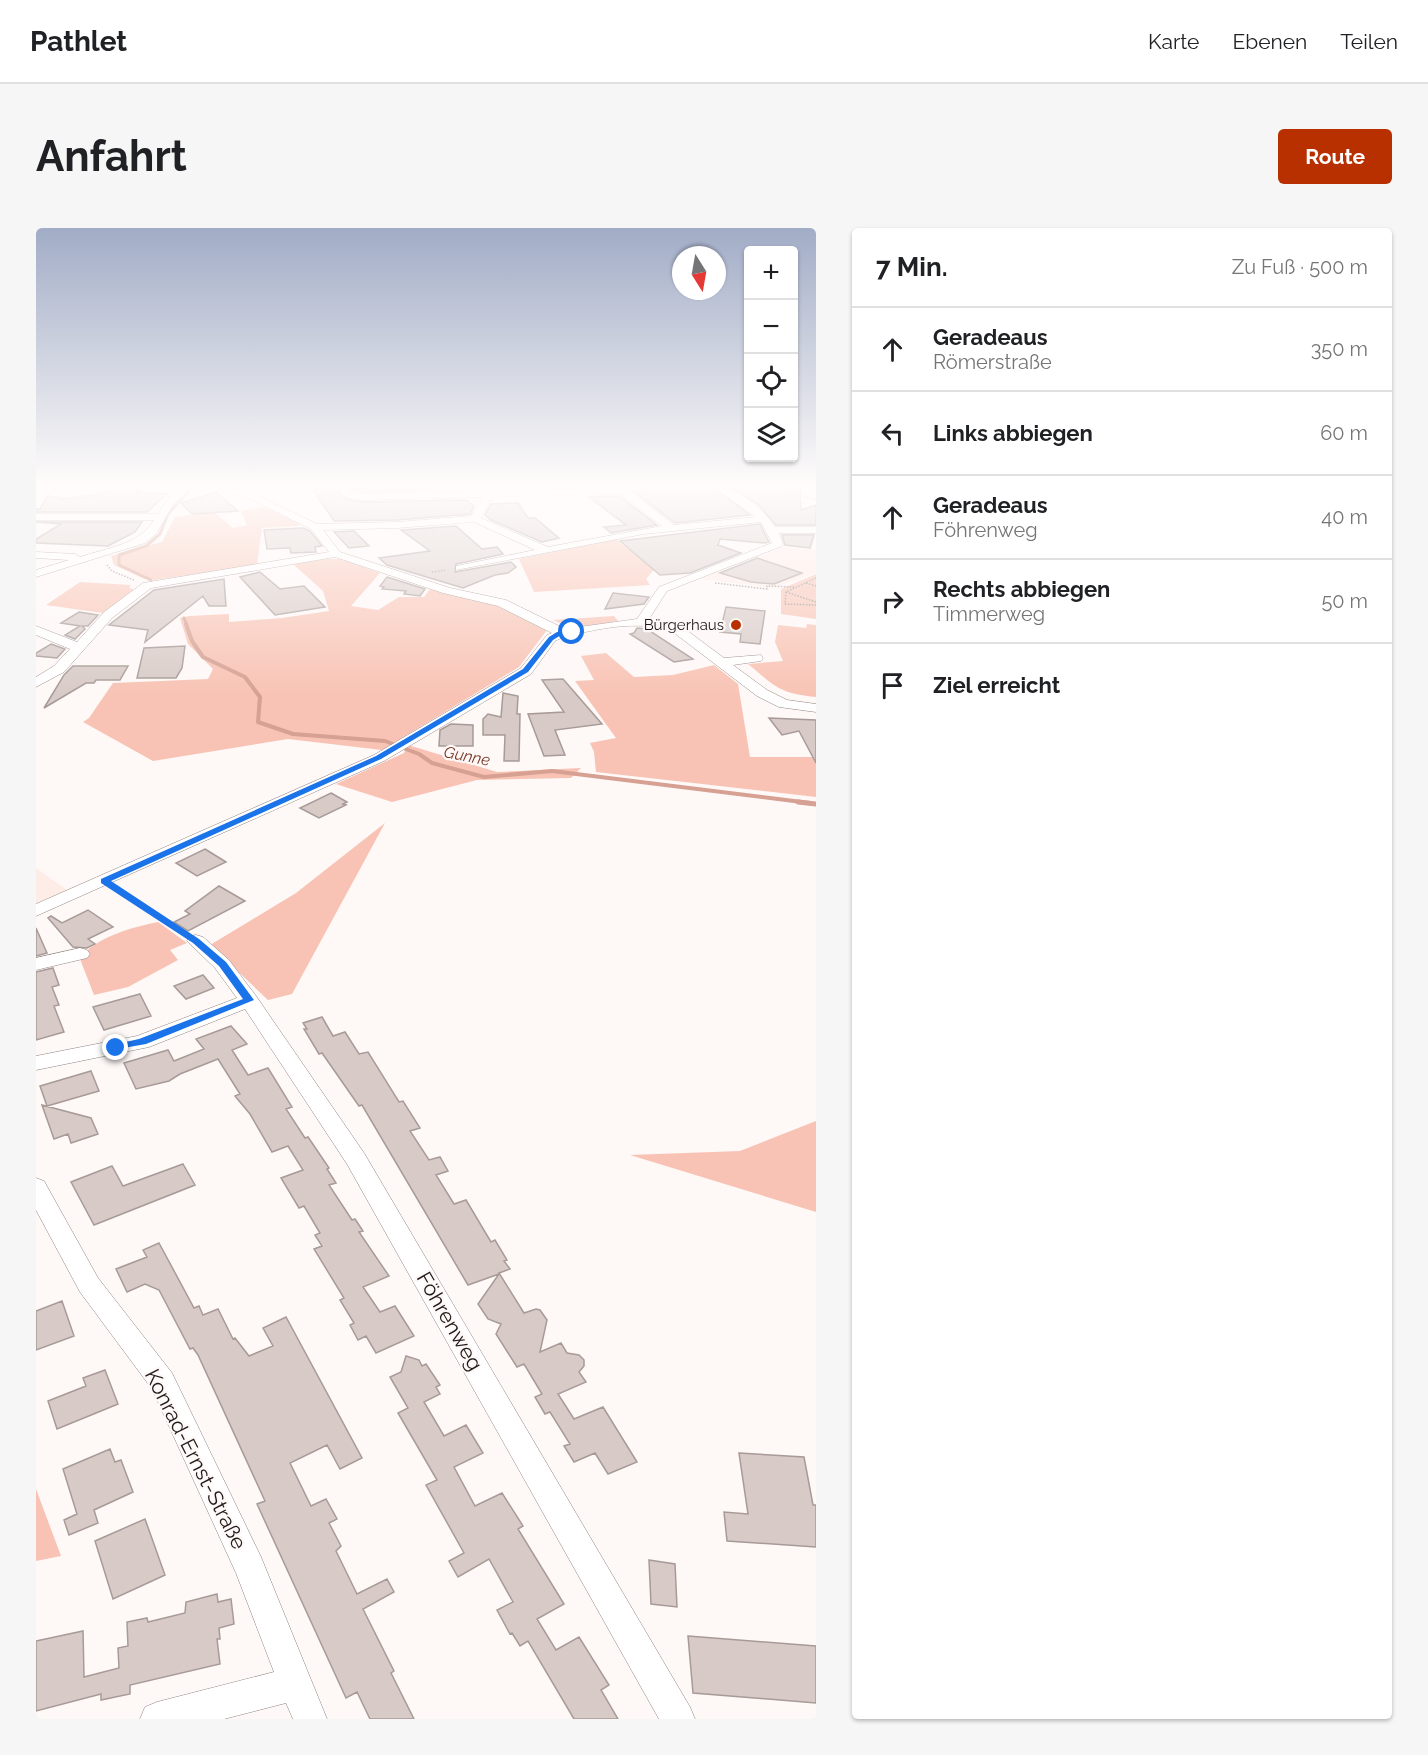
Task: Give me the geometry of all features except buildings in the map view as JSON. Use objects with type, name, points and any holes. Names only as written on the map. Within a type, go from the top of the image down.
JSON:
[{"type":"street","points":[[82,557],[94,557]]},
{"type":"street","points":[[36,574],[94,557]]},
{"type":"street","points":[[36,683],[59,669],[108,615],[151,584],[320,557]]},
{"type":"street","points":[[344,557],[447,591],[502,603],[564,633]]},
{"type":"street","points":[[460,568],[514,557]]},
{"type":"street","points":[[641,622],[663,589],[748,557]]},
{"type":"street","points":[[36,911],[398,746],[526,671],[551,638],[564,633],[641,622],[674,627],[773,700],[816,708]]},
{"type":"street","points":[[36,630],[70,645],[80,646]]},
{"type":"street","points":[[722,662],[756,658]]},
{"type":"street","name":"Föhrenweg","points":[[196,941],[222,964],[249,1000],[356,1159],[678,1719]]},
{"type":"street","points":[[36,964],[80,954]]},
{"type":"street","points":[[36,1063],[142,1042],[249,1000]]},
{"type":"street","name":"Konrad-Ernst-Straße","points":[[36,1187],[89,1285],[162,1381],[250,1568],[310,1719]]},
{"type":"street","points":[[157,1719],[297,1683]]},
{"type":"path","points":[[94,557],[102,557],[112,571],[151,584]]},
{"type":"path","points":[[786,592],[816,578]]},
{"type":"path","points":[[687,579],[767,589]]},
{"type":"path","points":[[805,582],[816,586]]},
{"type":"path","points":[[765,593],[767,586],[794,587]]},
{"type":"path","points":[[786,592],[785,604],[816,603]]},
{"type":"path","points":[[786,592],[816,603]]},
{"type":"path","points":[[105,881],[196,941]]},
{"type":"shaded area","points":[[111,557],[258,557],[257,565],[154,580],[145,579],[114,565]]},
{"type":"shaded area","points":[[531,557],[641,557],[656,567],[646,579],[650,585],[534,592],[519,559]]},
{"type":"shaded area","points":[[759,557],[816,557],[816,573],[774,588],[700,579]]},
{"type":"shaded area","points":[[342,559],[380,573],[351,606],[378,610],[399,597],[424,597],[430,589],[503,607],[547,630],[519,667],[382,750],[288,739],[153,761],[83,722],[89,718],[113,683],[208,679],[213,669],[188,644],[180,618],[229,614],[229,622],[282,618],[329,611],[323,591],[293,564]]},
{"type":"shaded area","points":[[816,574],[816,619],[781,614],[781,589]]},
{"type":"shaded area","points":[[80,582],[131,585],[129,588],[134,589],[103,613],[46,605]]},
{"type":"shaded area","points":[[614,616],[618,621],[578,627],[553,620]]},
{"type":"shaded area","points":[[807,624],[816,625],[816,697],[779,688],[748,664],[783,661],[775,642],[778,625],[806,628]]},
{"type":"shaded area","points":[[606,653],[634,677],[673,675],[714,665],[738,684],[750,757],[816,757],[816,797],[596,772],[594,752],[590,743],[616,738],[575,681],[594,680],[581,656]]},
{"type":"shaded area","points":[[408,745],[497,772],[581,768],[571,778],[477,780],[392,802],[336,784],[404,753]]},
{"type":"shaded area","points":[[385,823],[292,994],[268,1000],[210,945],[296,893]]},
{"type":"shaded area","points":[[36,868],[67,890],[36,903]]},
{"type":"shaded area","points":[[158,922],[187,943],[170,950],[178,960],[128,987],[94,995],[80,959],[86,951],[115,934]]},
{"type":"shaded area","points":[[816,1121],[816,1212],[630,1155],[740,1151]]},
{"type":"shaded area","points":[[36,1489],[61,1556],[36,1561]]},
{"type":"waterway","name":"Gunne","points":[[119,557],[119,565],[151,580]]},
{"type":"waterway","name":"Gunne","points":[[184,618],[187,625]]},
{"type":"waterway","name":"Gunne","points":[[186,624],[192,641],[203,657],[245,677],[260,697],[258,722],[293,734],[385,741],[419,754],[432,763],[484,777],[552,771],[810,803]]},
{"type":"waterway","name":"Gunne","points":[[798,802],[816,804]]},
{"type":"place","name":"Bürgerhaus","points":[[736,625]]},
{"type":"route","points":[[116,1048],[142,1042],[249,1000],[222,964],[196,941],[105,881],[379,758],[439,720],[526,671],[551,638],[572,632]]}]
